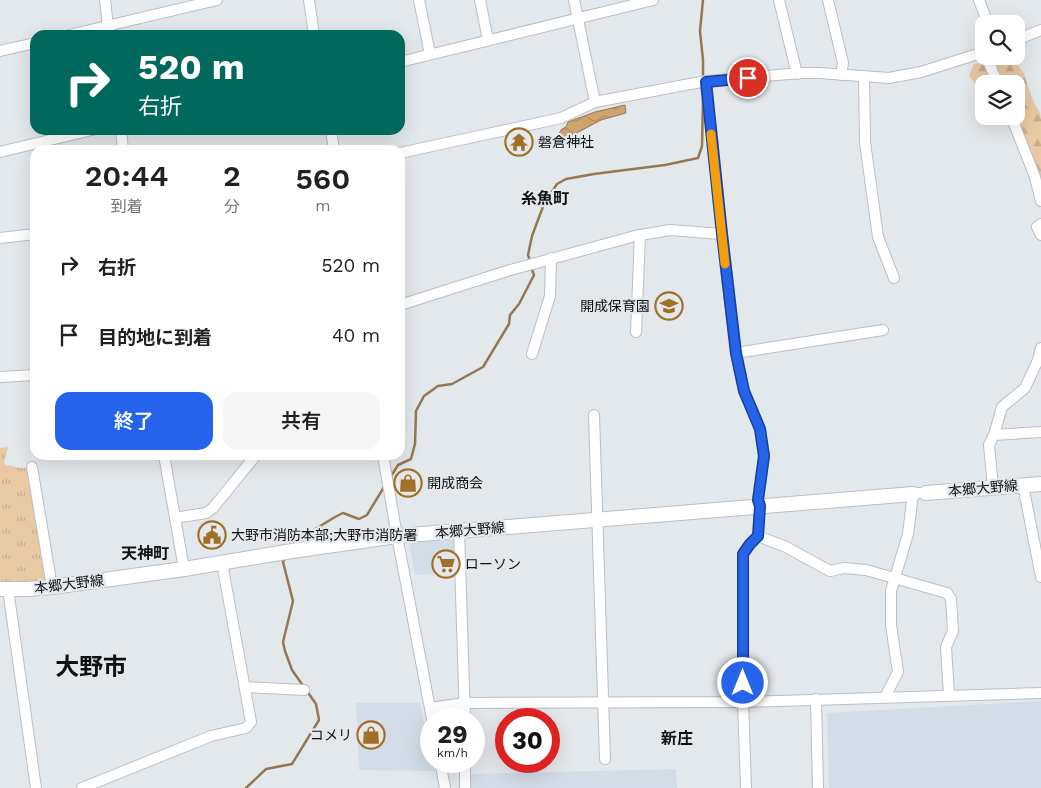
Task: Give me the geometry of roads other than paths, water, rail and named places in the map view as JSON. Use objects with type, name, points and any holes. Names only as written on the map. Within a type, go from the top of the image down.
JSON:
[{"type":"main road","name":"本郷大野線","points":[[4,589],[52,587],[184,569],[396,536],[1041,484]]},
{"type":"street","points":[[105,0],[108,30],[217,0]]},
{"type":"street","points":[[309,0],[313,30]]},
{"type":"street","points":[[419,0],[430,54]]},
{"type":"street","points":[[480,0],[488,40]]},
{"type":"street","points":[[574,0],[595,102]]},
{"type":"street","points":[[405,61],[653,0]]},
{"type":"street","points":[[779,0],[797,74]]},
{"type":"street","points":[[828,0],[843,63],[841,74]]},
{"type":"street","points":[[979,0],[985,15]]},
{"type":"street","points":[[1025,36],[1041,30]]},
{"type":"street","points":[[0,51],[30,44]]},
{"type":"street","points":[[405,152],[561,118],[595,102],[706,82],[818,73],[889,78],[921,72],[975,55]]},
{"type":"street","points":[[864,76],[866,142],[878,237],[894,278]]},
{"type":"street","points":[[706,82],[736,353],[744,391],[760,429],[764,456],[758,500],[760,506],[758,536],[743,554],[743,702],[746,788]]},
{"type":"street","points":[[1015,125],[1035,177],[1041,201]]},
{"type":"street","points":[[0,152],[71,135]]},
{"type":"street","points":[[1041,224],[1037,227],[1041,235]]},
{"type":"street","points":[[405,303],[551,258],[640,235],[670,230],[722,234]]},
{"type":"street","points":[[0,238],[30,235]]},
{"type":"street","points":[[636,332],[640,235]]},
{"type":"street","points":[[532,354],[550,296],[551,258]]},
{"type":"street","points":[[736,353],[883,330]]},
{"type":"street","points":[[993,488],[989,445],[1002,407],[1024,388],[1040,362],[1041,348]]},
{"type":"street","points":[[0,377],[30,376]]},
{"type":"street","points":[[594,415],[604,759]]},
{"type":"street","points":[[994,435],[1041,432]]},
{"type":"street","points":[[165,460],[184,569]]},
{"type":"street","points":[[175,518],[206,513],[213,508],[252,460]]},
{"type":"street","points":[[384,460],[396,536],[430,708],[465,703],[743,702],[1041,693]]},
{"type":"street","points":[[32,467],[52,587]]},
{"type":"street","points":[[1023,485],[1039,557],[1041,576]]},
{"type":"street","points":[[885,697],[898,672],[891,625],[891,591],[919,493]]},
{"type":"street","points":[[459,531],[465,708]]},
{"type":"street","points":[[758,536],[786,547],[830,570],[844,568],[866,570],[947,593],[951,599],[953,631],[946,647],[949,695]]},
{"type":"street","points":[[82,788],[211,736],[246,728],[252,722],[222,563]]},
{"type":"street","points":[[4,589],[36,788]]},
{"type":"street","points":[[246,687],[304,690]]},
{"type":"street","points":[[816,699],[818,788]]},
{"type":"street","points":[[442,773],[445,788]]},
{"type":"street","points":[[464,788],[465,773]]},
{"type":"water","points":[[625,105],[626,113],[601,120],[571,136],[554,140],[568,122],[595,112]]},
{"type":"waterway","points":[[703,0],[700,31],[703,79]]},
{"type":"waterway","points":[[530,261],[528,255],[532,236],[544,204],[557,184],[566,179],[665,165],[698,158],[702,146],[703,99]]},
{"type":"waterway","points":[[390,478],[398,465],[411,459],[415,444],[416,411],[424,396],[438,386],[452,384],[483,367],[509,324],[510,315],[519,304],[534,275],[531,267]]},
{"type":"waterway","points":[[292,545],[343,513],[359,519],[367,515],[384,487]]},
{"type":"waterway","points":[[246,788],[266,769],[292,764],[319,720],[316,704],[292,670],[283,642],[293,601],[283,562],[286,557]]},
{"type":"place","name":"磐倉神社","points":[[519,142]]},
{"type":"place","name":"開成保育園","points":[[669,306]]},
{"type":"place","name":"開成商会","points":[[408,483]]},
{"type":"place","name":"大野市消防本部;大野市消防署","points":[[212,535]]},
{"type":"place","name":"ローソン","points":[[446,564]]},
{"type":"place","name":"コメリ","points":[[371,735]]},
{"type":"district","name":"糸魚町","points":[[545,198]]},
{"type":"district","name":"天神町","points":[[145,553]]},
{"type":"district","name":"大野市","points":[[91,667]]},
{"type":"district","name":"新庄","points":[[677,738]]}]
